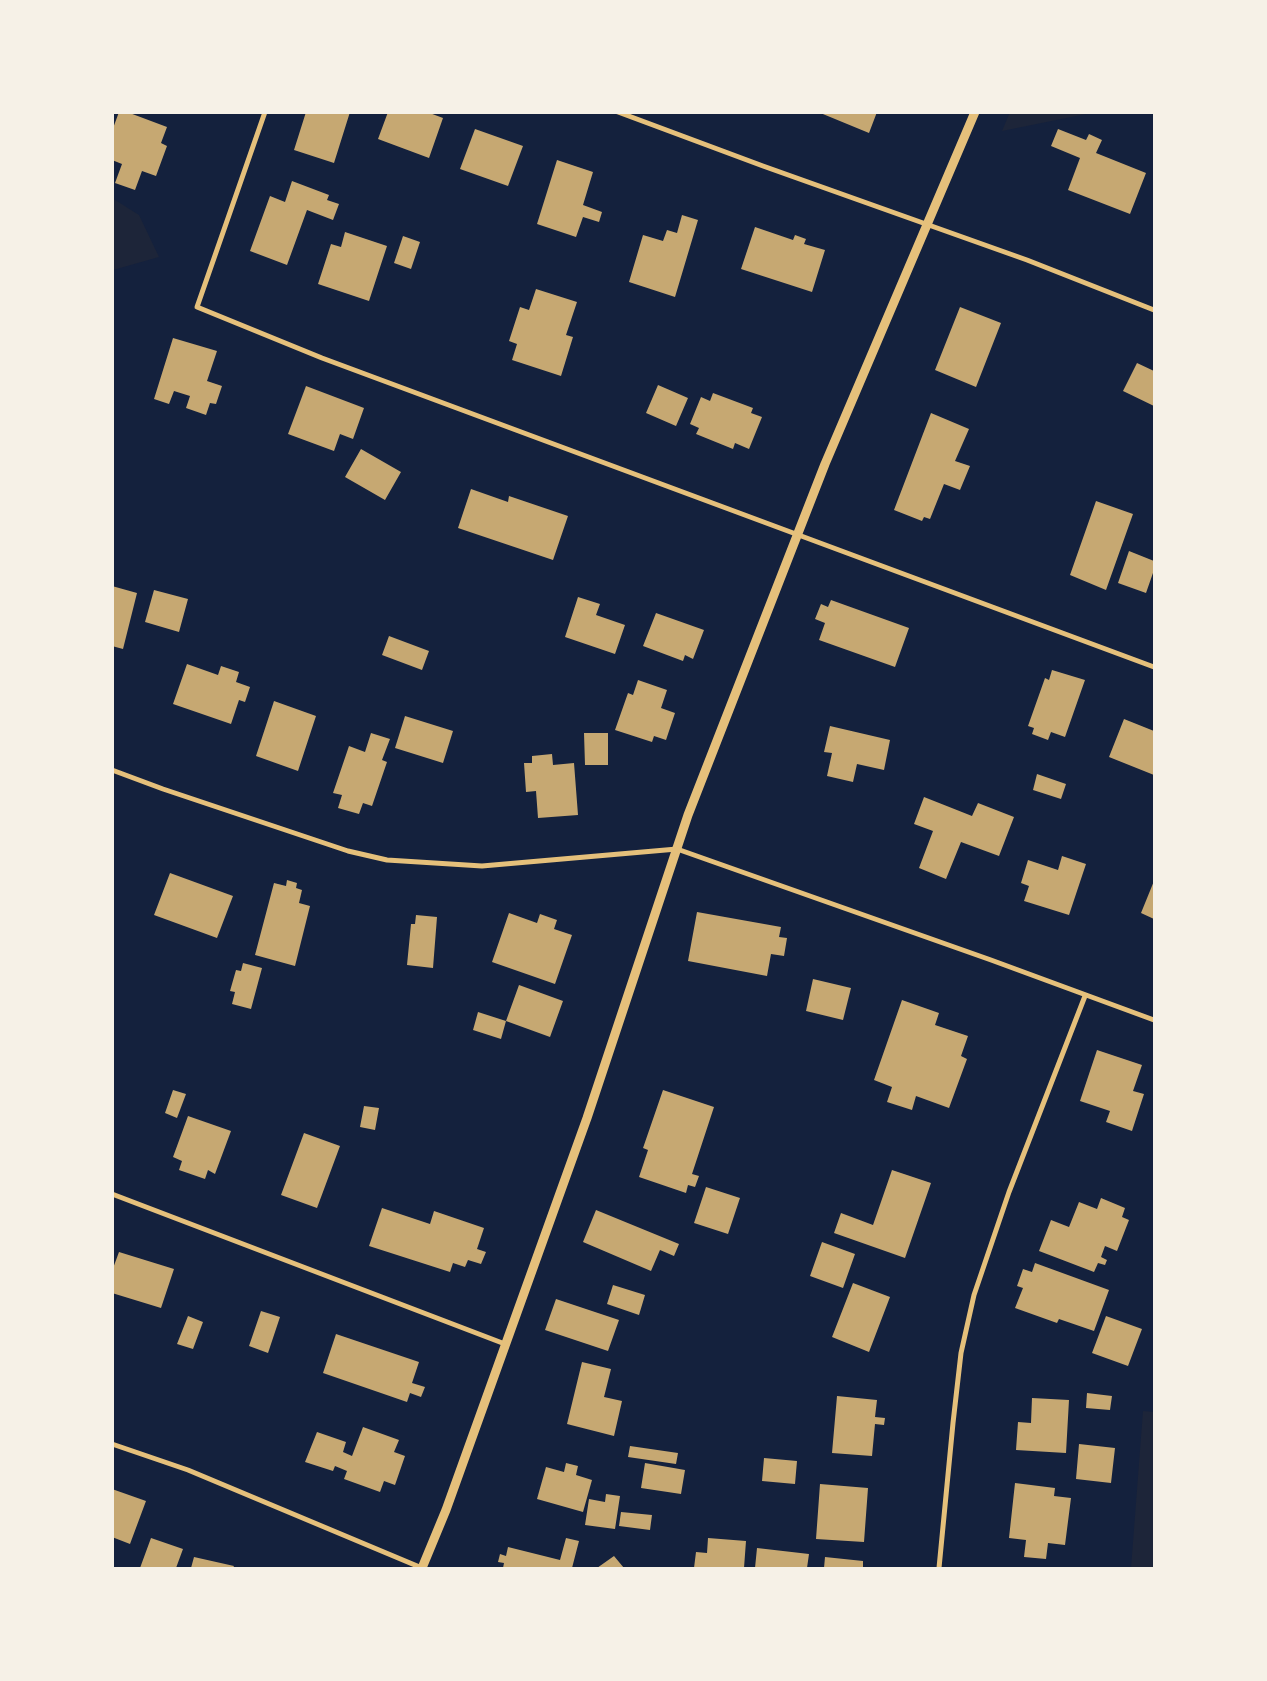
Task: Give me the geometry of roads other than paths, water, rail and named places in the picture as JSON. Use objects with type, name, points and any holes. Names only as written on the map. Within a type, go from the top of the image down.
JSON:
[{"type":"street","points":[[265,112],[197,307],[331,362],[1154,666]]},
{"type":"street","points":[[618,112],[1027,260],[1154,310]]},
{"type":"street","points":[[112,1444],[188,1470],[422,1568],[446,1510],[587,1118],[688,815],[825,464],[975,112]]},
{"type":"street","points":[[112,770],[348,851],[387,860],[482,866],[677,849],[1154,1020]]},
{"type":"street","points":[[939,1568],[952,1423],[961,1353],[974,1295],[1009,1192],[1085,996]]},
{"type":"street","points":[[112,1194],[505,1344]]}]
